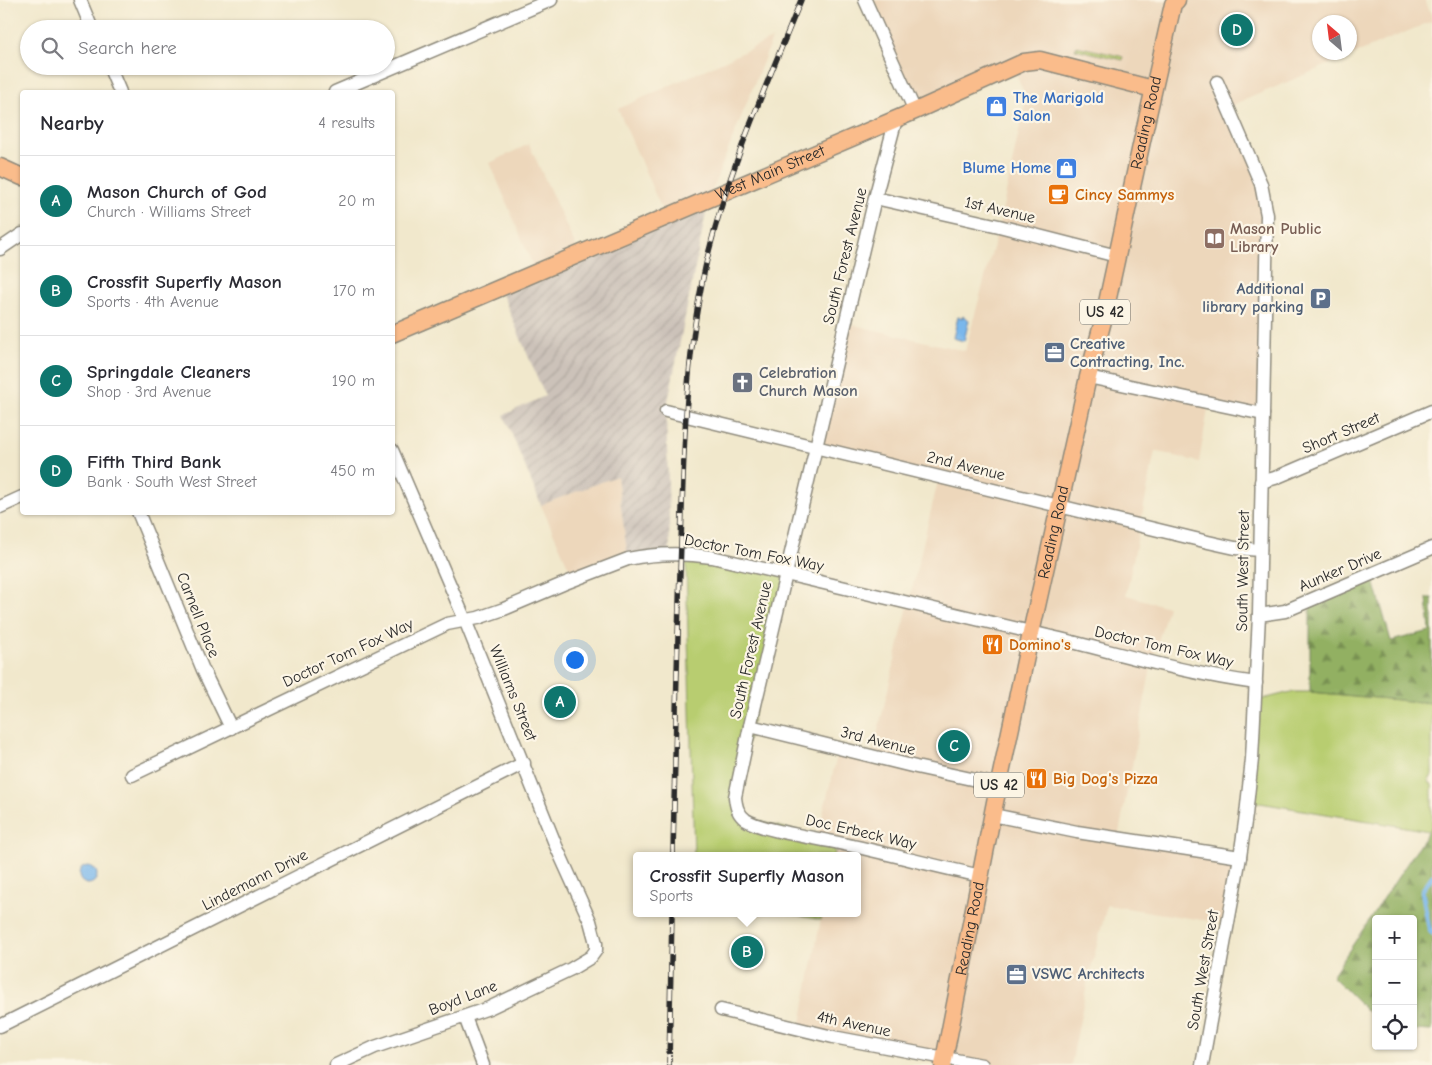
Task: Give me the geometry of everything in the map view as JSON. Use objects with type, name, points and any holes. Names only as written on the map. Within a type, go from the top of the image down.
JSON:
[{"type":"main road","name":"Reading Road","points":[[944,1062],[1031,633],[1174,1]]},
{"type":"main road","name":"West Main Street","points":[[395,333],[896,119],[1024,62],[1040,60],[1153,89]]},
{"type":"main road","points":[[0,167],[20,176]]},
{"type":"street","points":[[80,0],[88,20]]},
{"type":"street","points":[[395,64],[521,6],[551,0]]},
{"type":"street","points":[[865,0],[914,111]]},
{"type":"street","points":[[113,75],[119,90]]},
{"type":"street","points":[[338,90],[371,75]]},
{"type":"street","name":"South West Street","points":[[1202,1065],[1240,857],[1252,758],[1259,615],[1262,482],[1266,207],[1250,156],[1217,82]]},
{"type":"street","name":"South Forest Avenue","points":[[738,811],[735,798],[750,726],[875,198],[896,119]]},
{"type":"street","name":"1st Avenue","points":[[875,198],[999,226],[1117,256]]},
{"type":"street","points":[[0,249],[20,235]]},
{"type":"street","points":[[1088,378],[1263,414]]},
{"type":"street","name":"2nd Avenue","points":[[666,410],[1208,542],[1235,548],[1260,550]]},
{"type":"street","name":"Short Street","points":[[1262,482],[1432,411]]},
{"type":"street","name":"Williams Street","points":[[395,457],[465,620],[556,846],[590,921],[596,950]]},
{"type":"street","points":[[0,507],[20,498]]},
{"type":"street","name":"Carnell Place","points":[[139,515],[203,670],[231,728]]},
{"type":"street","name":"Aunker Drive","points":[[1259,615],[1285,611],[1432,548]]},
{"type":"street","name":"Doctor Tom Fox Way","points":[[132,775],[447,624],[478,618],[504,609],[628,559],[649,554],[693,554],[941,610],[1221,678],[1256,683]]},
{"type":"street","name":"3rd Avenue","points":[[750,726],[916,767],[999,785]]},
{"type":"street","name":"Lindemann Drive","points":[[0,1026],[524,763]]},
{"type":"street","name":"Doc Erbeck Way","points":[[738,811],[748,821],[762,827],[981,876]]},
{"type":"street","points":[[993,815],[1085,833],[1240,857]]},
{"type":"street","name":"Boyd Lane","points":[[336,1065],[375,1048],[489,1008],[572,969],[591,957],[596,950]]},
{"type":"street","name":"4th Avenue","points":[[721,1010],[944,1062],[982,1065]]},
{"type":"street","points":[[465,1017],[482,1065]]},
{"type":"shaded area","points":[[877,0],[1425,0],[1432,17],[1432,21],[1357,53],[1357,15],[1312,15],[1312,60],[1339,60],[1228,107],[1261,184],[1263,414],[1209,403],[1199,462],[1155,451],[1126,595],[1168,607],[1152,662],[1118,838],[1240,857],[1228,924],[1107,905],[1087,984],[1071,1065],[943,1065],[944,1059],[800,1029],[821,917],[861,917],[861,852],[835,852],[837,843],[817,838],[839,748],[872,756],[939,477],[816,446],[845,323],[965,351],[999,226],[1026,98],[1013,67],[915,111],[867,5]]},
{"type":"shaded area","points":[[772,39],[709,198],[665,217],[618,109]]},
{"type":"shaded area","points":[[529,144],[579,254],[536,273],[490,163]]},
{"type":"shaded area","points":[[709,198],[666,411],[670,554],[628,559],[617,476],[541,505],[504,415],[545,396],[500,289]]},
{"type":"shaded area","points":[[617,476],[628,559],[574,579],[541,505]]},
{"type":"green space","points":[[1076,46],[1120,56],[1123,57],[1123,60],[1075,49]]},
{"type":"green space","points":[[693,554],[786,574],[735,797],[741,816],[837,842],[835,852],[694,852],[686,563]]},
{"type":"green space","points":[[1372,574],[1391,641],[1430,631],[1427,598],[1432,598],[1432,703],[1310,692],[1310,601]]},
{"type":"green space","points":[[1291,692],[1432,703],[1432,775],[1428,782],[1432,784],[1432,826],[1429,831],[1248,801],[1255,701]]},
{"type":"green space","points":[[1432,826],[1432,1031],[1417,1030],[1417,915],[1373,915]]},
{"type":"green space","points":[[1372,916],[1372,1016],[1332,976]]},
{"type":"green space","points":[[806,917],[821,917],[821,920]]},
{"type":"water","points":[[963,316],[969,320],[964,341],[953,338],[958,317],[962,318]]},
{"type":"water","points":[[88,866],[94,869],[97,875],[94,881],[88,884],[82,881],[79,875],[82,869]]},
{"type":"waterway","points":[[1432,876],[1422,891],[1429,928],[1432,933]]},
{"type":"railway","points":[[673,852],[683,470],[690,360],[695,324],[709,251],[728,187],[750,124],[801,0]]},
{"type":"railway","points":[[669,1065],[672,917]]},
{"type":"place","name":"Fifth Third Bank","points":[[1237,30]]},
{"type":"place","name":"The Marigold Salon","points":[[997,107]]},
{"type":"place","name":"Blume Home","points":[[1067,168]]},
{"type":"place","name":"Cincy Sammys","points":[[1059,195]]},
{"type":"place","name":"Mason Public Library","points":[[1214,238]]},
{"type":"place","name":"Additional library parking","points":[[1320,298]]},
{"type":"place","name":"Creative Contracting, Inc.","points":[[1054,353]]},
{"type":"place","name":"Celebration Church Mason","points":[[743,382]]},
{"type":"place","name":"Domino's","points":[[993,645]]},
{"type":"place","name":"Mason Church of God","points":[[560,702]]},
{"type":"place","name":"Springdale Cleaners","points":[[954,746]]},
{"type":"place","name":"Big Dog's Pizza","points":[[1037,779]]},
{"type":"place","name":"Crossfit Superfly Mason","points":[[747,952]]},
{"type":"place","name":"VSWC Architects","points":[[1016,974]]}]
